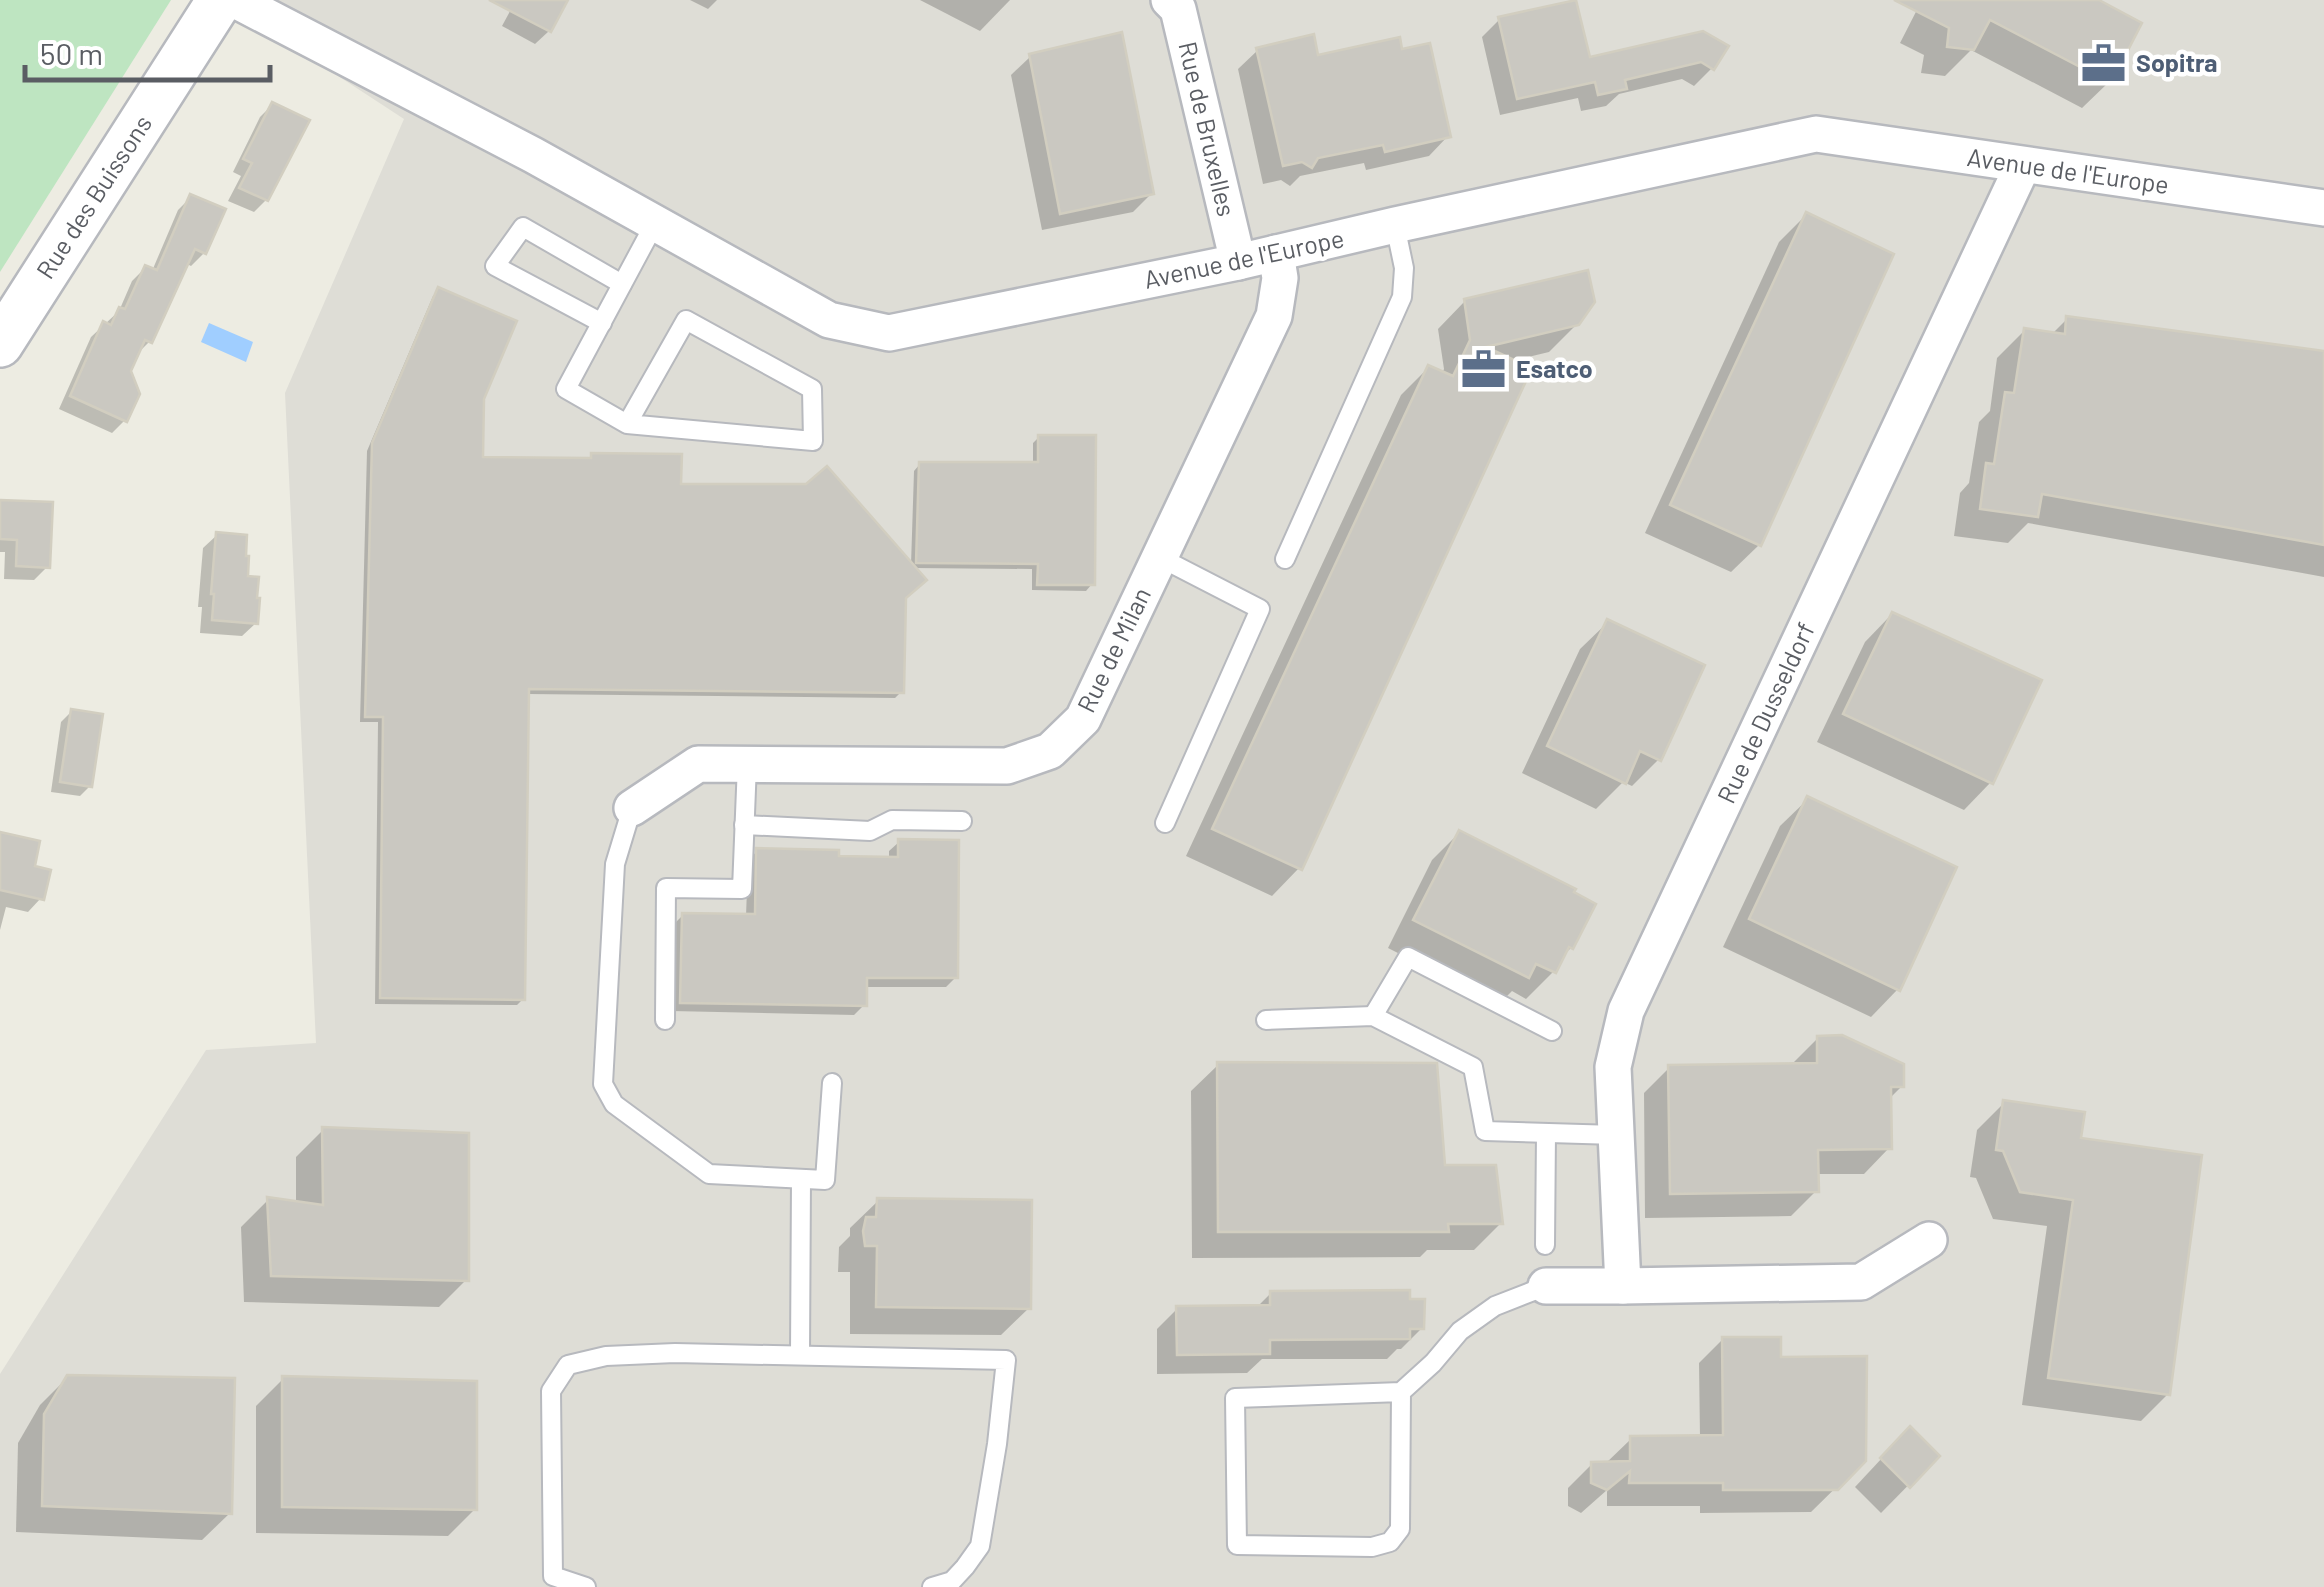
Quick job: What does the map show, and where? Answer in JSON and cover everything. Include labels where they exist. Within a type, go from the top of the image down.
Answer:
[{"type":"street","name":"Rue des Buissons","points":[[0,344],[220,0]]},
{"type":"street","name":"Avenue de l'Europe","points":[[235,0],[533,155],[829,320],[889,333],[1238,262],[1816,134],[2324,208]]},
{"type":"street","name":"Rue de Bruxelles","points":[[1169,0],[1178,9],[1238,262]]},
{"type":"street","name":"Rue de Dusseldorf","points":[[1622,1286],[1613,1067],[1626,1011],[2023,165]]},
{"type":"street","name":"Rue de Milan","points":[[632,808],[698,764],[1008,766],[1050,751],[1082,718],[1274,316],[1280,278],[1276,253]]},
{"type":"street","points":[[1546,1286],[1861,1282],[1929,1240]]},
{"type":"lane","points":[[626,424],[686,320],[812,389],[814,441],[626,424],[566,390],[655,223]]},
{"type":"lane","points":[[1285,559],[1402,297],[1404,268],[1395,225]]},
{"type":"lane","points":[[602,323],[495,266],[523,227],[622,284]]},
{"type":"lane","points":[[1159,557],[1260,609],[1166,823]]},
{"type":"lane","points":[[665,1020],[666,888],[742,888],[747,764]]},
{"type":"lane","points":[[632,808],[614,864],[603,1084],[614,1104],[709,1174],[824,1180],[832,1083]]},
{"type":"lane","points":[[744,826],[870,830],[892,820],[962,820]]},
{"type":"lane","points":[[1372,1016],[1408,956],[1552,1031]]},
{"type":"lane","points":[[1266,1020],[1372,1016],[1473,1067],[1484,1131],[1616,1135]]},
{"type":"lane","points":[[1545,1245],[1546,1133]]},
{"type":"lane","points":[[800,1178],[800,1355]]},
{"type":"lane","points":[[1401,1392],[1400,1528],[1390,1542],[1372,1547],[1237,1545],[1235,1398],[1401,1392],[1460,1331],[1495,1306],[1546,1286]]},
{"type":"lane","points":[[586,1587],[553,1576],[551,1391],[568,1365],[606,1356],[674,1353],[1006,1360],[980,1546],[952,1580],[932,1587]]},
{"type":"shaded area","points":[[239,0],[2324,0],[2324,1587],[0,1587],[0,1374],[206,1050],[316,1043],[285,393],[404,119],[234,8]]},
{"type":"green space","points":[[0,0],[171,0],[0,272]]},
{"type":"water","points":[[209,323],[253,342],[246,362],[201,342]]},
{"type":"building","points":[[489,0],[568,0],[551,32]]},
{"type":"building","points":[[1576,0],[1590,57],[1703,31],[1729,46],[1714,70],[1701,62],[1625,80],[1627,89],[1598,95],[1595,82],[1517,99],[1498,17]]},
{"type":"building","points":[[1894,0],[2099,0],[2142,23],[2111,83],[1990,20],[1974,50],[1947,47],[1949,28]]},
{"type":"building","points":[[1122,32],[1154,194],[1060,214],[1029,54]]},
{"type":"building","points":[[1314,34],[1318,55],[1400,37],[1402,49],[1430,43],[1451,137],[1385,152],[1383,145],[1318,158],[1312,168],[1302,162],[1283,166],[1256,48]]},
{"type":"building","points":[[272,102],[310,120],[268,201],[239,188],[252,163],[243,159]]},
{"type":"building","points":[[190,194],[226,209],[206,254],[195,249],[152,343],[145,340],[131,371],[140,394],[127,422],[70,396],[103,321],[111,325],[119,307],[125,309],[145,265],[157,270]]},
{"type":"building","points":[[1806,212],[1894,254],[1761,546],[1670,505]]},
{"type":"building","points":[[1588,270],[1595,302],[1579,325],[1486,347],[1532,368],[1302,870],[1212,829],[1428,365],[1453,376],[1470,340],[1464,299]]},
{"type":"building","points":[[438,287],[517,321],[484,399],[483,457],[682,454],[681,484],[806,484],[827,466],[927,580],[906,598],[904,693],[529,689],[525,1000],[380,998],[383,717],[365,717],[372,443]]},
{"type":"building","points":[[2066,316],[2324,351],[2324,545],[2042,494],[2038,517],[1980,509],[1986,463],[1994,464],[2005,392],[2014,393],[2024,328],[2065,334]]},
{"type":"building","points":[[1038,435],[1096,435],[1095,585],[1037,585],[1038,564],[916,563],[919,462],[1038,462]]},
{"type":"building","points":[[0,500],[53,502],[50,568],[16,566],[17,540],[0,539]]},
{"type":"building","points":[[216,532],[247,535],[248,576],[259,577],[258,624],[212,620]]},
{"type":"building","points":[[1892,612],[2042,680],[1993,784],[1843,714]]},
{"type":"building","points":[[1607,619],[1705,665],[1661,761],[1640,751],[1626,784],[1547,746]]},
{"type":"building","points":[[71,709],[103,714],[92,787],[60,782]]},
{"type":"building","points":[[1807,796],[1957,867],[1900,991],[1749,919]]},
{"type":"building","points":[[1459,830],[1576,889],[1574,892],[1596,904],[1556,973],[1536,964],[1529,978],[1413,920]]},
{"type":"building","points":[[0,832],[40,841],[35,866],[51,870],[44,900],[0,890]]},
{"type":"building","points":[[898,839],[959,840],[958,978],[867,978],[867,1006],[680,1003],[682,913],[755,914],[756,848],[839,850],[839,856],[898,857]]},
{"type":"building","points":[[1842,1035],[1904,1064],[1904,1087],[1891,1087],[1892,1149],[1818,1150],[1819,1192],[1670,1194],[1668,1065],[1817,1063],[1817,1036]]},
{"type":"building","points":[[1217,1062],[1437,1063],[1445,1165],[1496,1165],[1503,1224],[1448,1224],[1449,1232],[1218,1232]]},
{"type":"building","points":[[2003,1100],[2085,1112],[2081,1138],[2202,1155],[2170,1395],[2048,1378],[2073,1200],[2020,1192],[2003,1151],[1996,1150]]},
{"type":"building","points":[[322,1127],[469,1133],[469,1281],[271,1276],[267,1197],[323,1205]]},
{"type":"building","points":[[877,1198],[1032,1200],[1031,1309],[876,1307],[877,1246],[865,1246],[863,1231],[866,1217],[876,1217]]},
{"type":"building","points":[[1410,1290],[1410,1299],[1425,1299],[1424,1329],[1410,1329],[1410,1339],[1270,1340],[1270,1354],[1177,1355],[1176,1306],[1270,1305],[1270,1291]]},
{"type":"building","points":[[1722,1337],[1781,1337],[1781,1357],[1867,1356],[1866,1461],[1838,1490],[1723,1490],[1723,1483],[1629,1483],[1630,1471],[1607,1490],[1591,1483],[1591,1462],[1630,1461],[1630,1436],[1723,1435]]},
{"type":"building","points":[[67,1375],[235,1378],[232,1514],[42,1506],[44,1414]]},
{"type":"building","points":[[282,1376],[477,1381],[477,1510],[282,1507]]},
{"type":"building","points":[[1910,1426],[1940,1456],[1910,1488],[1880,1458]]},
{"type":"place","name":"Sopitra","points":[[2103,63]]},
{"type":"place","name":"Esatco","points":[[1483,369]]}]
